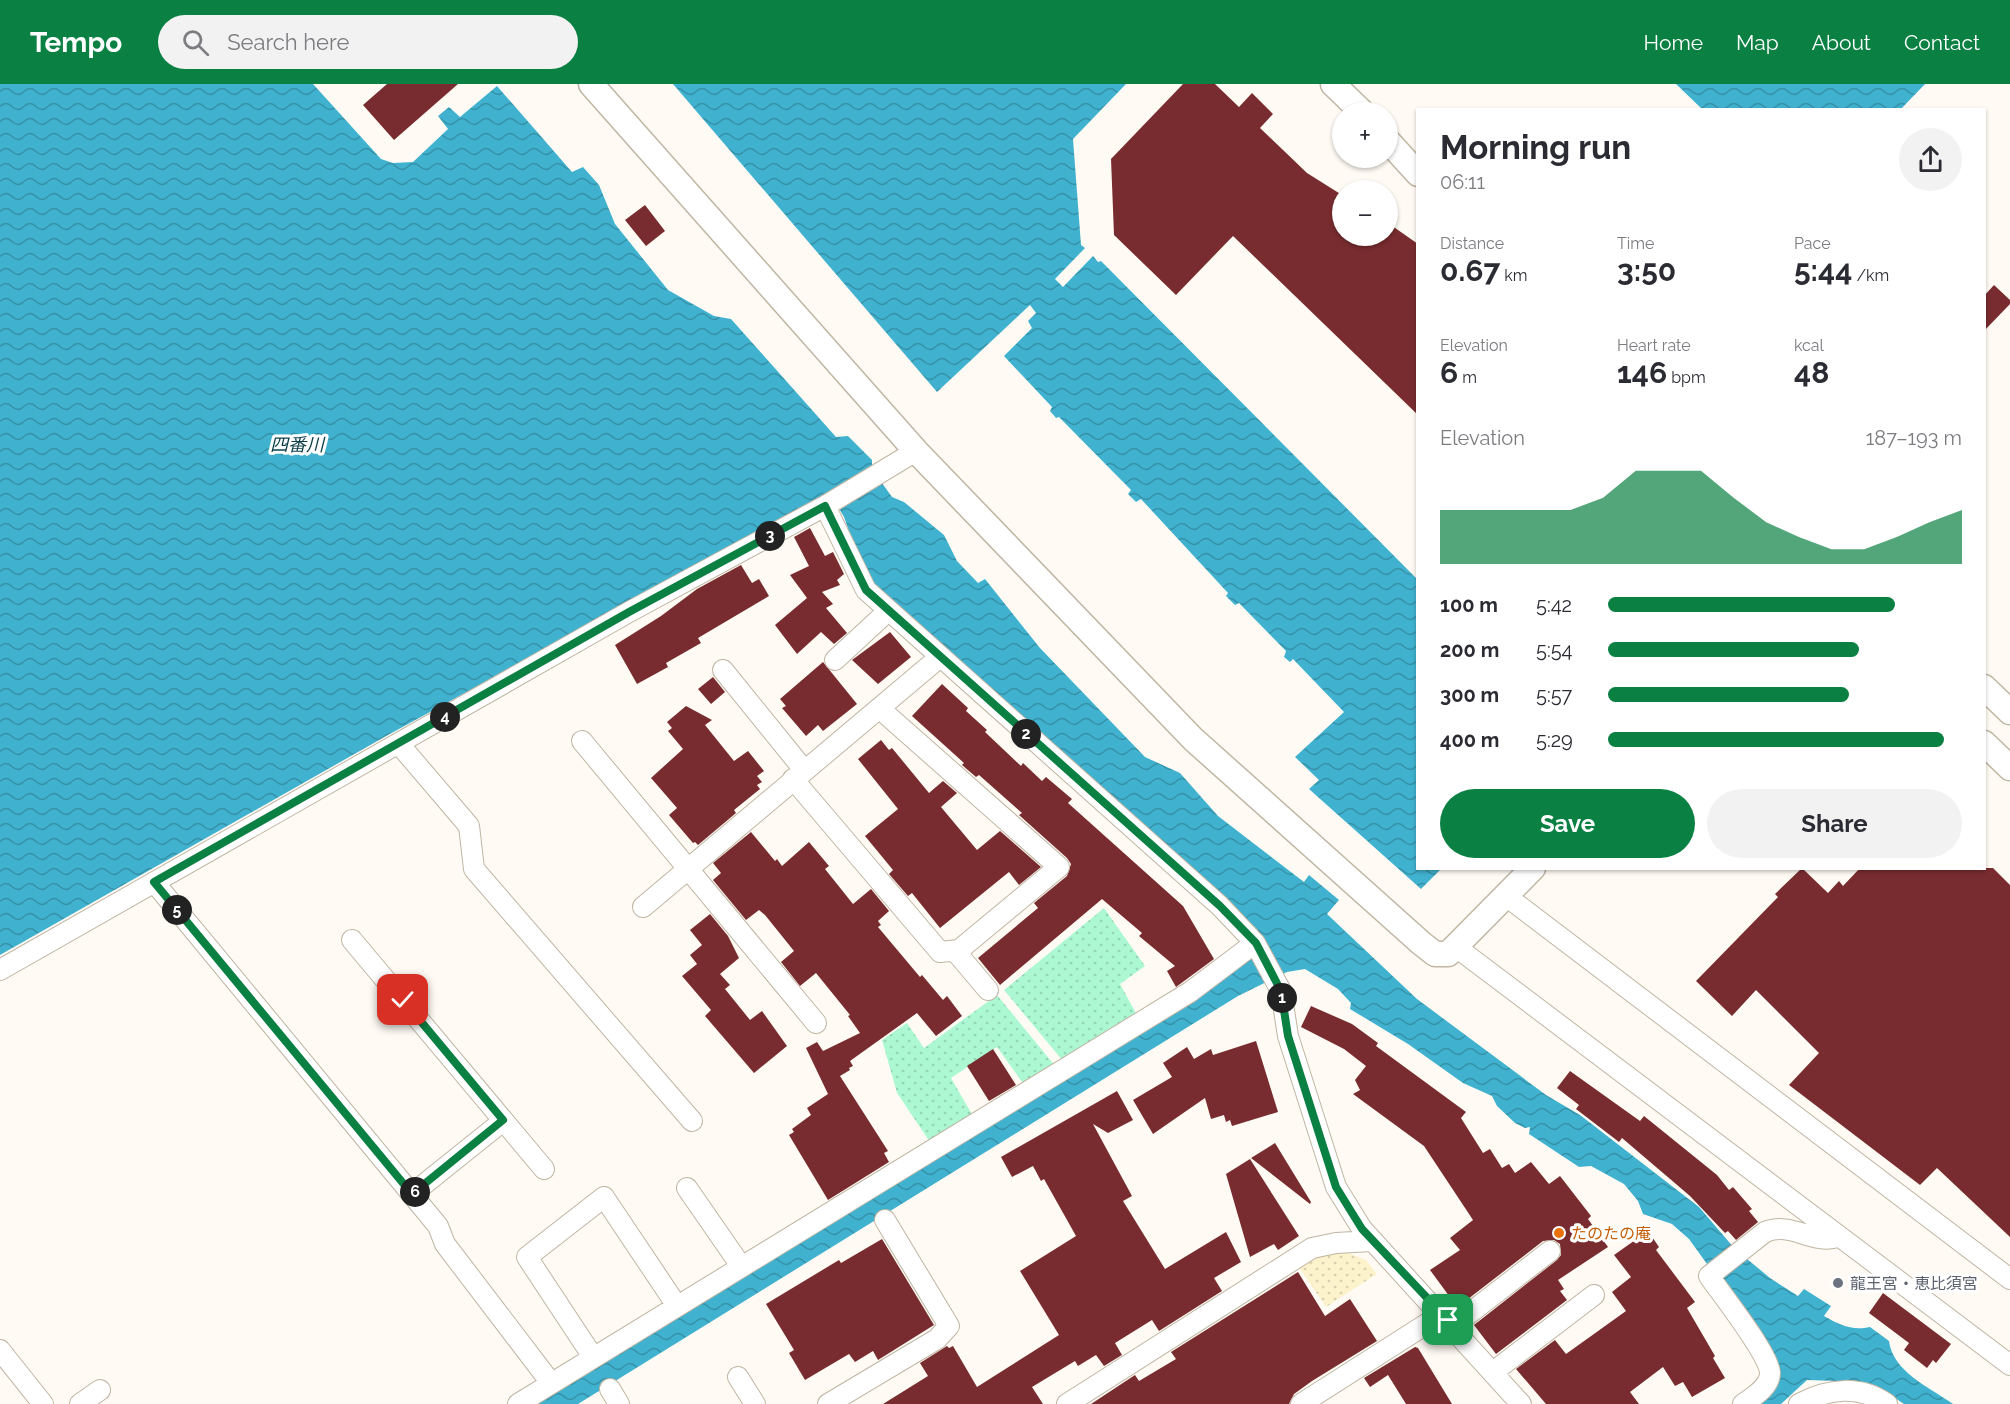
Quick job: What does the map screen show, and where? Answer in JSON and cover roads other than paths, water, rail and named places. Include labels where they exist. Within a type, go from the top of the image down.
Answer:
[{"type":"street","points":[[591,84],[916,451],[1193,738],[1249,791],[1435,954],[1448,954],[1531,870]]},
{"type":"street","points":[[1333,84],[1352,102]]},
{"type":"street","points":[[1398,138],[1416,151]]},
{"type":"street","points":[[1398,152],[1416,172]]},
{"type":"street","points":[[0,970],[629,612],[829,504],[916,451]]},
{"type":"street","points":[[829,504],[866,590],[1220,906],[1257,945],[1281,991],[1288,1036],[1336,1187],[1372,1241],[1447,1320],[1521,1404]]},
{"type":"street","points":[[835,660],[888,611]]},
{"type":"street","points":[[643,907],[940,657]]},
{"type":"street","points":[[723,670],[799,775],[940,952],[959,950],[1059,867],[879,708]]},
{"type":"street","points":[[1986,689],[2010,712]]},
{"type":"street","points":[[582,741],[816,1023]]},
{"type":"street","points":[[399,744],[469,826],[474,869],[692,1121]]},
{"type":"street","points":[[1986,745],[2010,768]]},
{"type":"street","points":[[154,882],[438,1226],[445,1244],[551,1383]]},
{"type":"street","points":[[1506,896],[2010,1279]]},
{"type":"street","points":[[352,940],[543,1169]]},
{"type":"street","points":[[518,1404],[1190,992],[1257,945]]},
{"type":"street","points":[[1456,947],[2010,1365]]},
{"type":"street","points":[[955,951],[988,990]]},
{"type":"street","points":[[412,1194],[503,1120]]},
{"type":"street","points":[[687,1188],[741,1266]]},
{"type":"street","points":[[593,1357],[527,1257],[604,1197],[677,1305]]},
{"type":"street","points":[[828,1404],[937,1339],[949,1326],[885,1220]]},
{"type":"street","points":[[1743,1404],[1767,1383],[1770,1373],[1766,1360],[1709,1276],[1742,1249],[1774,1228],[1789,1228],[1825,1241],[1838,1237]]},
{"type":"street","points":[[1067,1404],[1312,1248],[1336,1243],[1372,1241]]},
{"type":"street","points":[[1301,1404],[1447,1320],[1550,1251]]},
{"type":"street","points":[[1493,1372],[1594,1295]]},
{"type":"street","points":[[0,1350],[43,1404]]},
{"type":"street","points":[[738,1377],[755,1404]]},
{"type":"street","points":[[80,1404],[100,1390]]},
{"type":"street","points":[[1799,1404],[1830,1392],[1854,1390],[1877,1397],[1887,1404]]},
{"type":"water","name":"四番川","points":[[0,84],[313,84],[381,159],[393,163],[413,162],[448,129],[438,116],[449,107],[460,117],[497,86],[572,172],[583,167],[599,185],[615,224],[668,290],[714,316],[731,319],[836,437],[848,436],[872,460],[872,469],[892,497],[904,502],[944,535],[957,561],[978,583],[985,579],[1040,648],[1145,757],[1180,773],[1218,816],[1304,882],[1309,875],[1339,900],[1327,914],[1417,999],[1546,1095],[1580,1115],[1699,1207],[1735,1249],[1770,1278],[1798,1296],[1804,1289],[1831,1306],[1824,1316],[1852,1328],[1870,1327],[1889,1341],[1897,1362],[1913,1378],[1953,1404],[1904,1404],[1877,1386],[1865,1382],[1807,1380],[1781,1404],[1752,1404],[1772,1387],[1780,1371],[1774,1357],[1689,1239],[1672,1224],[1643,1214],[1638,1201],[1624,1184],[1591,1166],[1579,1167],[1529,1134],[1530,1127],[1525,1128],[1515,1123],[1497,1106],[1492,1096],[1463,1083],[1408,1044],[1350,1009],[1351,1003],[1338,989],[1305,969],[1287,972],[1238,996],[578,1404],[535,1404],[1266,944],[1257,929],[867,582],[844,517],[830,493],[388,735],[0,955]]},
{"type":"water","points":[[673,84],[1126,84],[1073,139],[1081,245],[1085,248],[1055,279],[1063,287],[1093,256],[1098,262],[1101,261],[1416,578],[1416,870],[1440,870],[1421,889],[1309,789],[1319,780],[1295,757],[1344,712],[1293,659],[1290,662],[1284,657],[1286,651],[1239,603],[1235,605],[1226,596],[1228,593],[1141,499],[1136,502],[1128,494],[1131,490],[1059,417],[1056,418],[1050,411],[1052,407],[1004,356],[1032,328],[1028,321],[1036,313],[1030,305],[937,392]]},
{"type":"water","points":[[1676,84],[1925,84],[1902,108],[1701,108]]},
{"type":"place","name":"たのたの庵","points":[[1559,1233]]},
{"type":"place","name":"龍王宮・恵比須宮","points":[[1838,1283]]}]
